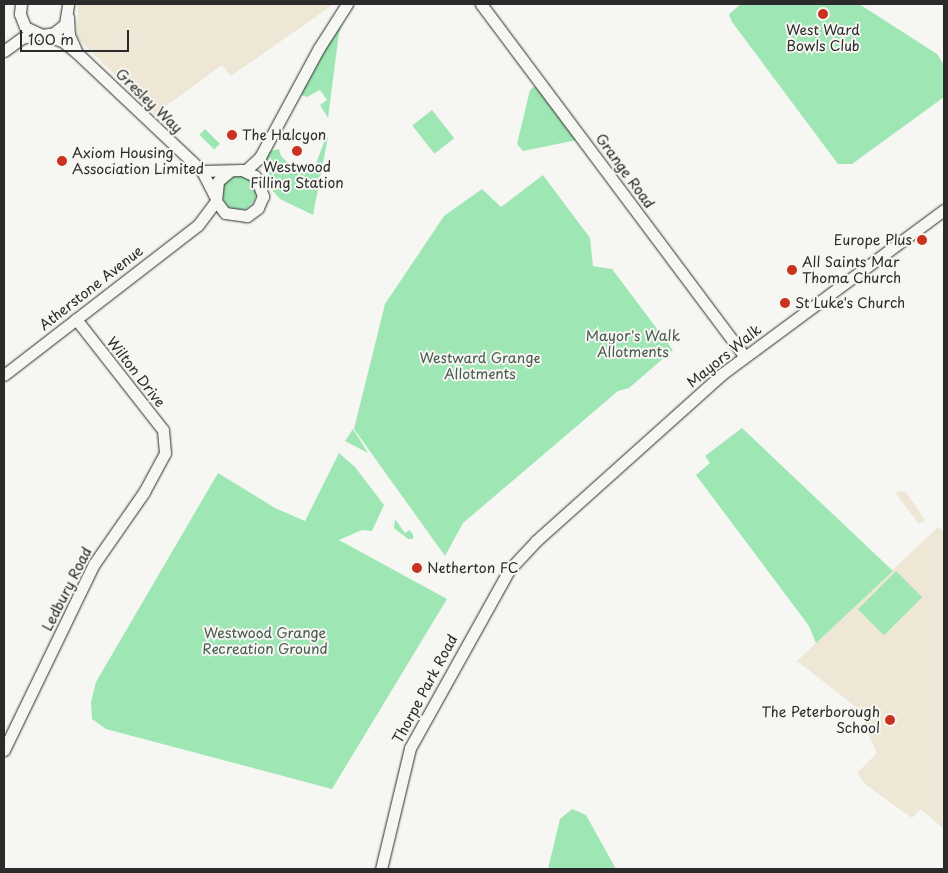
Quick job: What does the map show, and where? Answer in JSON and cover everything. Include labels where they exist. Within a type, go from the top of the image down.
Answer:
[{"type":"street","name":"Gresley Way","points":[[68,4],[69,35],[76,52]]},
{"type":"street","points":[[245,171],[260,157],[329,30],[347,4]]},
{"type":"street","name":"Grange Road","points":[[480,4],[744,356]]},
{"type":"street","name":"Gresley Way","points":[[20,9],[25,27],[76,52],[202,171],[216,198]]},
{"type":"street","points":[[7,48],[18,30],[20,9]]},
{"type":"street","points":[[7,48],[60,30],[68,17]]},
{"type":"street","points":[[230,171],[218,181],[216,198],[225,213],[232,217],[246,216],[258,208],[263,196],[260,182],[260,157]]},
{"type":"street","points":[[202,171],[245,171],[260,182]]},
{"type":"street","name":"Atherstone Avenue","points":[[4,375],[198,225],[216,198]]},
{"type":"street","name":"Mayors Walk","points":[[536,542],[744,356],[944,210]]},
{"type":"street","name":"Atherstone Avenue","points":[[198,225],[232,217]]},
{"type":"street","name":"Wilton Drive","points":[[76,320],[162,430],[166,447]]},
{"type":"street","name":"Ledbury Road","points":[[4,750],[94,564],[144,492],[166,447]]},
{"type":"street","name":"Thorpe Park Road","points":[[381,869],[403,767],[416,736],[498,587],[536,542]]},
{"type":"shaded area","points":[[78,4],[334,4],[231,76],[222,65],[155,114],[77,38]]},
{"type":"shaded area","points":[[899,491],[906,492],[925,520],[919,524],[896,494]]},
{"type":"shaded area","name":"The Peterborough School","points":[[938,527],[944,531],[944,829],[921,809],[912,818],[866,785],[857,773],[877,753],[867,732],[864,713],[797,661]]},
{"type":"green space","points":[[741,4],[859,4],[937,54],[944,65],[944,97],[852,164],[838,164],[732,22],[729,14]]},
{"type":"green space","points":[[346,11],[339,33],[328,118],[320,105],[327,100],[320,90],[307,97],[301,95],[321,52]]},
{"type":"green space","points":[[535,86],[577,140],[523,151],[517,144],[530,90]]},
{"type":"green space","points":[[432,110],[454,138],[434,154],[412,125]]},
{"type":"green space","points":[[205,129],[220,144],[214,150],[199,135]]},
{"type":"green space","points":[[326,137],[328,137],[313,215],[280,199],[273,191],[266,158],[270,151],[279,149],[281,156],[296,171],[307,172],[315,166]]},
{"type":"green space","name":"Westward Grange Allotments","points":[[543,175],[590,238],[593,266],[612,269],[673,350],[629,388],[618,391],[463,523],[445,556],[354,429],[385,304],[444,216],[482,189],[501,207]]},
{"type":"green space","points":[[239,176],[246,177],[251,181],[255,186],[255,200],[251,205],[246,209],[239,210],[232,209],[227,205],[223,200],[222,193],[223,186],[227,181],[232,177]]},
{"type":"green space","points":[[742,428],[893,571],[816,643],[809,626],[696,475],[710,463],[705,456]]},
{"type":"green space","points":[[353,429],[368,453],[345,441]]},
{"type":"green space","name":"Westwood Grange Recreation Ground","points":[[339,453],[355,467],[384,505],[372,531],[362,530],[339,540],[447,599],[332,789],[106,729],[92,719],[91,702],[96,682],[218,473],[275,508],[305,521]]},
{"type":"green space","points":[[395,519],[405,533],[409,530],[413,534],[413,539],[408,539],[394,528]]},
{"type":"green space","points":[[896,571],[922,597],[884,635],[858,609]]},
{"type":"green space","points":[[572,809],[586,815],[616,869],[548,869],[560,819]]},
{"type":"place","name":"West Ward Bowls Club","points":[[823,14]]},
{"type":"place","name":"The Halcyon","points":[[232,135]]},
{"type":"place","name":"Westwood Filling Station","points":[[297,151]]},
{"type":"place","name":"Axiom Housing Association Limited","points":[[62,161]]},
{"type":"place","name":"Europe Plus","points":[[922,240]]},
{"type":"place","name":"All Saints Mar Thoma Church","points":[[792,270]]},
{"type":"place","name":"St Luke's Church","points":[[785,303]]},
{"type":"place","name":"Netherton FC","points":[[417,568]]},
{"type":"place","name":"The Peterborough School","points":[[890,720]]},
{"type":"park label","name":"Mayor's Walk Allotments","points":[[633,344]]}]
